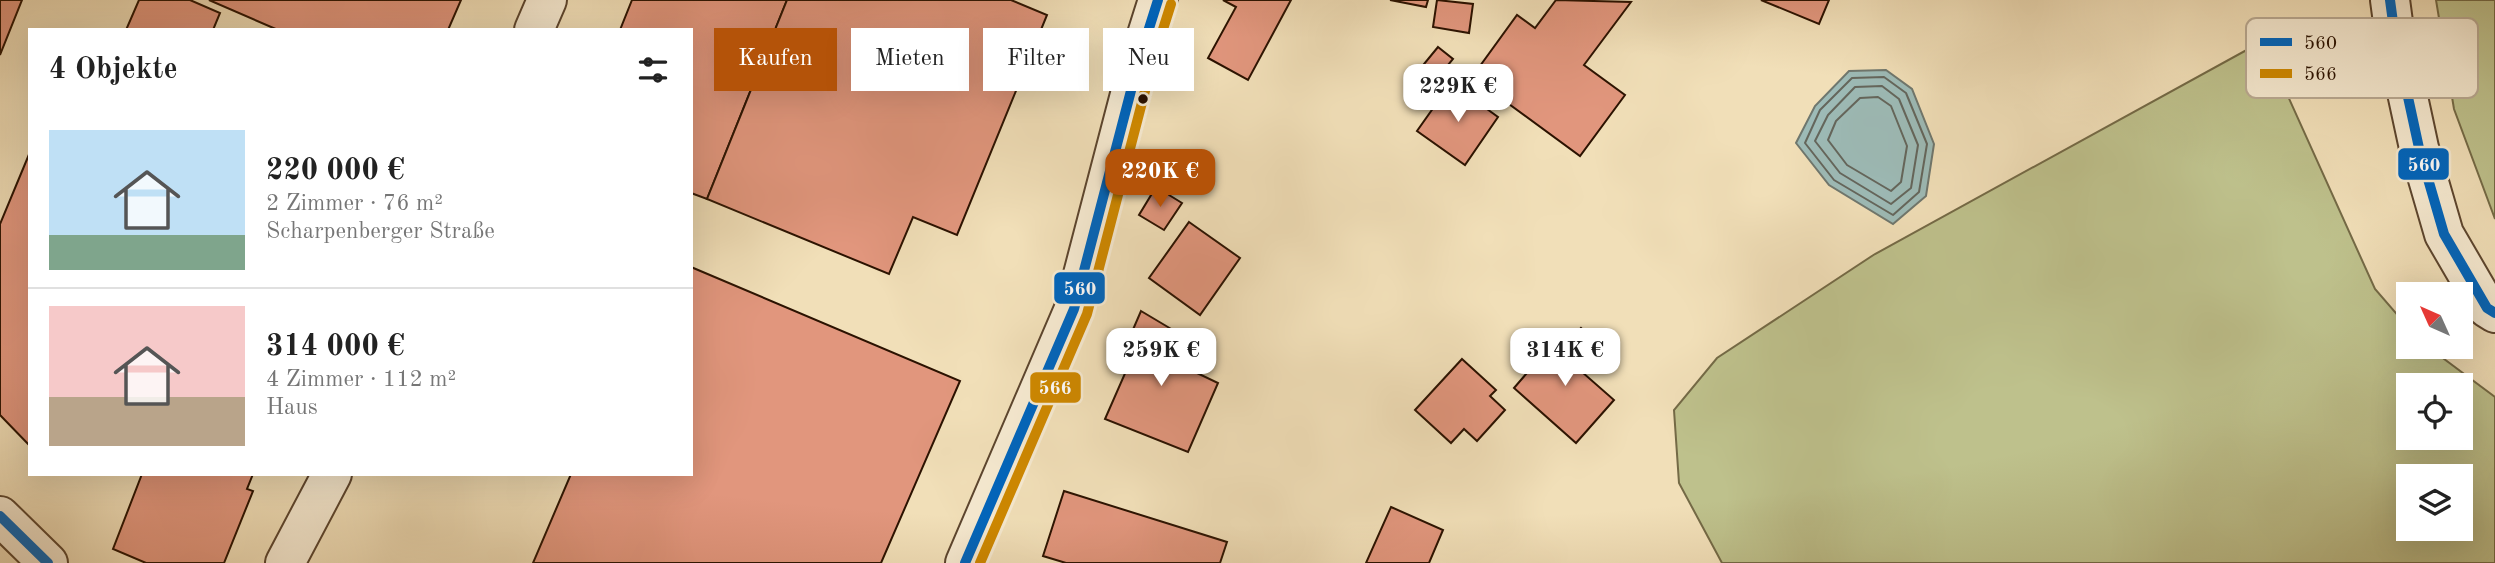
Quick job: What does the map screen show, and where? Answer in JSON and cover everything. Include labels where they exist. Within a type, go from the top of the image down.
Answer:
[{"type":"street","points":[[535,28],[547,0]]},
{"type":"street","points":[[965,563],[1074,309],[1139,60],[1158,0]]},
{"type":"street","points":[[2390,0],[2392,18]]},
{"type":"street","points":[[2408,98],[2419,148],[2444,234],[2487,308],[2495,313]]},
{"type":"street","points":[[285,563],[331,476]]},
{"type":"street","points":[[0,516],[48,563]]},
{"type":"green space","points":[[2436,0],[2495,0],[2495,219],[2452,98],[2478,98],[2478,18],[2439,18]]},
{"type":"green space","points":[[2246,50],[2246,98],[2289,98],[2375,289],[2396,313],[2396,359],[2444,359],[2463,373],[2396,373],[2396,450],[2473,450],[2473,381],[2495,397],[2495,563],[1722,563],[1679,483],[1674,410],[1717,358],[1875,254]]},
{"type":"water","points":[[1886,70],[1912,89],[1934,144],[1926,196],[1893,224],[1829,185],[1796,143],[1815,106],[1849,71]]},
{"type":"building","points":[[0,0],[22,0],[0,55]]},
{"type":"building","points":[[139,0],[190,0],[220,13],[214,28],[127,28]]},
{"type":"building","points":[[209,0],[461,0],[449,28],[273,28]]},
{"type":"building","points":[[632,0],[787,0],[776,28],[714,28],[714,91],[750,91],[707,199],[693,194],[693,28],[621,28]]},
{"type":"building","points":[[787,0],[1011,0],[1047,15],[1042,28],[983,28],[983,91],[1016,91],[957,235],[913,217],[889,274],[707,199],[750,91],[837,91],[837,28],[776,28]]},
{"type":"building","points":[[1223,0],[1291,0],[1248,80],[1208,58],[1236,7]]},
{"type":"building","points":[[1390,0],[1428,0],[1426,7]]},
{"type":"building","points":[[1437,0],[1473,4],[1469,33],[1433,27]]},
{"type":"building","points":[[1556,0],[1631,2],[1584,65],[1625,95],[1580,156],[1472,77],[1517,15],[1535,28]]},
{"type":"building","points":[[1761,0],[1829,0],[1819,24]]},
{"type":"building","points":[[1438,47],[1453,59],[1425,93],[1410,81]]},
{"type":"building","points":[[1451,83],[1498,117],[1465,165],[1417,131]]},
{"type":"building","points":[[28,157],[28,444],[0,415],[0,224]]},
{"type":"building","points":[[1156,187],[1182,203],[1164,230],[1139,215]]},
{"type":"building","points":[[1189,222],[1240,258],[1200,315],[1149,278]]},
{"type":"building","points":[[693,268],[960,381],[881,563],[533,563],[570,476],[693,476]]},
{"type":"building","points":[[1141,311],[1188,339],[1174,362],[1218,383],[1188,452],[1105,419],[1134,353],[1125,348]]},
{"type":"building","points":[[1581,328],[1596,341],[1574,365],[1614,400],[1576,443],[1514,388],[1552,344],[1560,351]]},
{"type":"building","points":[[1462,359],[1496,390],[1490,396],[1505,410],[1477,441],[1464,429],[1451,443],[1415,410]]},
{"type":"building","points":[[141,476],[252,476],[247,489],[253,491],[224,563],[146,563],[113,549]]},
{"type":"building","points":[[1064,491],[1227,542],[1220,563],[1066,563],[1043,556]]},
{"type":"building","points":[[1391,507],[1443,530],[1429,563],[1366,563]]},
{"type":"transit line","name":"560","points":[[965,563],[1074,309],[1139,60],[1158,0]]},
{"type":"transit line","name":"560","points":[[2390,0],[2392,18]]},
{"type":"transit line","name":"566","points":[[980,563],[1087,314],[1152,64],[1171,4]]},
{"type":"transit line","name":"560","points":[[2408,98],[2419,148],[2444,234],[2487,308],[2495,313]]},
{"type":"transit line","name":"560","points":[[0,516],[48,563]]}]
